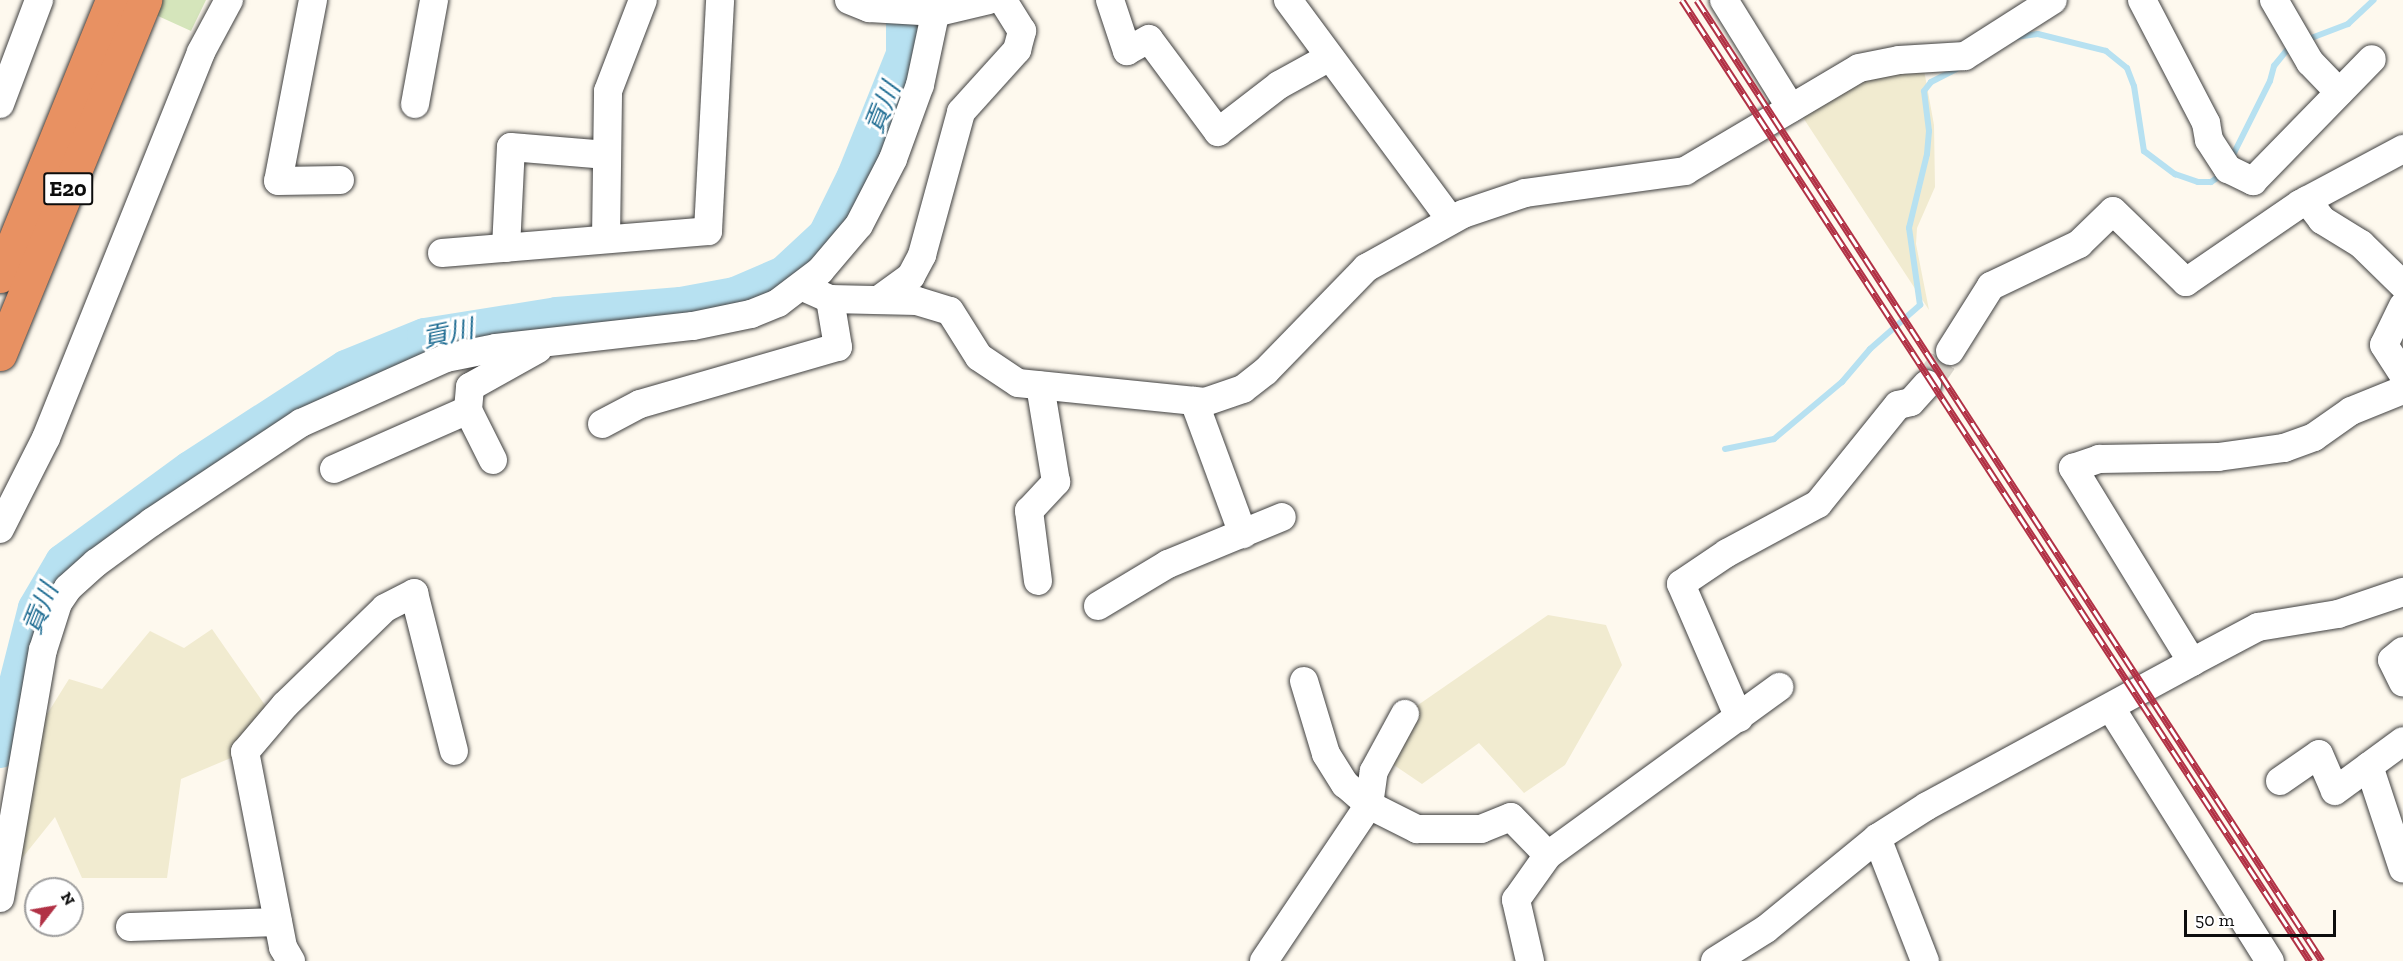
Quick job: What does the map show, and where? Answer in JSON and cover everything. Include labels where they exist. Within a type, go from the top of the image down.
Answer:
[{"type":"highway","name":"E20","points":[[0,276],[125,9]]},
{"type":"highway","name":"E20","points":[[0,354],[125,9]]},
{"type":"street","points":[[0,104],[39,0]]},
{"type":"street","points":[[0,529],[46,438],[201,52],[229,0]]},
{"type":"street","points":[[313,0],[278,181],[340,180]]},
{"type":"street","points":[[415,104],[434,0]]},
{"type":"street","points":[[606,239],[608,92],[643,0]]},
{"type":"street","points":[[442,253],[708,231],[720,0]]},
{"type":"street","points":[[849,0],[869,8],[893,9],[934,8],[989,0]]},
{"type":"street","points":[[881,298],[911,276],[922,255],[961,112],[1017,50],[1022,31],[1003,0]]},
{"type":"street","points":[[1110,0],[1127,51],[1149,39],[1218,132],[1280,85],[1328,58]]},
{"type":"street","points":[[1288,0],[1328,58],[1451,220]]},
{"type":"street","points":[[1724,0],[1791,108]]},
{"type":"street","points":[[802,286],[830,299],[881,298],[917,301],[950,311],[979,357],[993,370],[1017,383],[1205,402],[1243,389],[1266,371],[1366,268],[1451,220],[1525,193],[1685,171],[1859,68],[1899,60],[1965,56],[2053,0]]},
{"type":"street","points":[[2142,0],[2206,123],[2209,140],[2228,169],[2240,177],[2253,181],[2266,171],[2372,59]]},
{"type":"street","points":[[2274,0],[2305,54],[2339,92]]},
{"type":"street","points":[[0,898],[44,650],[58,603],[68,588],[143,529],[301,423],[446,358],[551,342],[693,326],[751,314],[778,303],[802,286],[859,225],[893,159],[920,85],[934,8]]},
{"type":"street","points":[[506,248],[511,147],[607,155]]},
{"type":"street","points":[[1950,351],[1991,286],[2079,244],[2114,210],[2186,282],[2307,200],[2403,148]]},
{"type":"street","points":[[2307,200],[2322,220],[2361,244],[2403,285]]},
{"type":"street","points":[[602,424],[640,404],[838,347],[830,299]]},
{"type":"street","points":[[2403,306],[2393,341],[2403,374]]},
{"type":"street","points":[[493,460],[468,410],[470,387],[551,342]]},
{"type":"street","points":[[1739,718],[1682,584],[1727,553],[1818,504],[1898,405],[1911,402],[1927,384]]},
{"type":"street","points":[[1038,581],[1029,511],[1056,482],[1040,385]]},
{"type":"street","points":[[2192,662],[2073,468],[2099,459],[2218,457],[2284,448],[2314,437],[2351,411],[2403,390]]},
{"type":"street","points":[[1194,401],[1243,534]]},
{"type":"street","points":[[334,470],[468,410]]},
{"type":"street","points":[[1098,606],[1168,564],[1282,517]]},
{"type":"street","points":[[1715,961],[1766,929],[1877,838],[1927,806],[2192,662],[2258,627],[2338,614],[2403,592]]},
{"type":"street","points":[[291,961],[283,947],[244,752],[285,705],[385,608],[414,593],[454,751]]},
{"type":"street","points":[[2403,651],[2392,660],[2403,683]]},
{"type":"street","points":[[1304,681],[1326,754],[1345,784],[1369,805],[1417,829],[1481,830],[1511,817],[1548,855]]},
{"type":"street","points":[[1530,961],[1516,900],[1548,855],[1779,687]]},
{"type":"street","points":[[2111,708],[2270,961]]},
{"type":"street","points":[[1264,961],[1369,805],[1374,771],[1404,714]]},
{"type":"street","points":[[2280,781],[2319,754],[2335,791],[2403,741]]},
{"type":"street","points":[[2369,766],[2403,868]]},
{"type":"street","points":[[1877,838],[1913,956]]},
{"type":"street","points":[[130,927],[278,922]]},
{"type":"shaded area","points":[[1924,70],[1934,125],[1935,187],[1917,228],[1916,244],[1929,310],[1802,116],[1859,79]]},
{"type":"shaded area","points":[[1548,615],[1606,625],[1622,665],[1565,765],[1524,793],[1479,743],[1422,784],[1382,757],[1405,714]]},
{"type":"shaded area","points":[[212,629],[274,718],[245,752],[181,779],[167,878],[82,877],[55,817],[3,882],[26,748],[69,679],[102,689],[150,631],[184,648]]},
{"type":"green space","points":[[123,0],[206,0],[191,31]]},
{"type":"waterway","name":"貢川","points":[[0,750],[36,608],[63,562],[190,469],[346,368],[425,336],[557,315],[681,305],[735,295],[784,274],[826,235],[855,176],[904,54],[904,0]]},
{"type":"waterway","points":[[2306,40],[2348,24],[2374,0]]},
{"type":"waterway","points":[[2016,37],[2038,34],[2106,51],[2127,68],[2134,86],[2144,151],[2175,174],[2198,182],[2211,182],[2223,174]]},
{"type":"waterway","points":[[2231,159],[2270,81],[2274,66],[2291,45]]},
{"type":"waterway","points":[[1725,449],[1774,439],[1842,382],[1870,349],[1920,305],[1909,228],[1927,154],[1929,131],[1924,91],[1931,82],[1957,69]]},
{"type":"tunnel","points":[[1927,384],[1950,351]]},
{"type":"railway","points":[[1682,0],[2310,961]]},
{"type":"railway","points":[[1697,0],[2322,961]]}]
